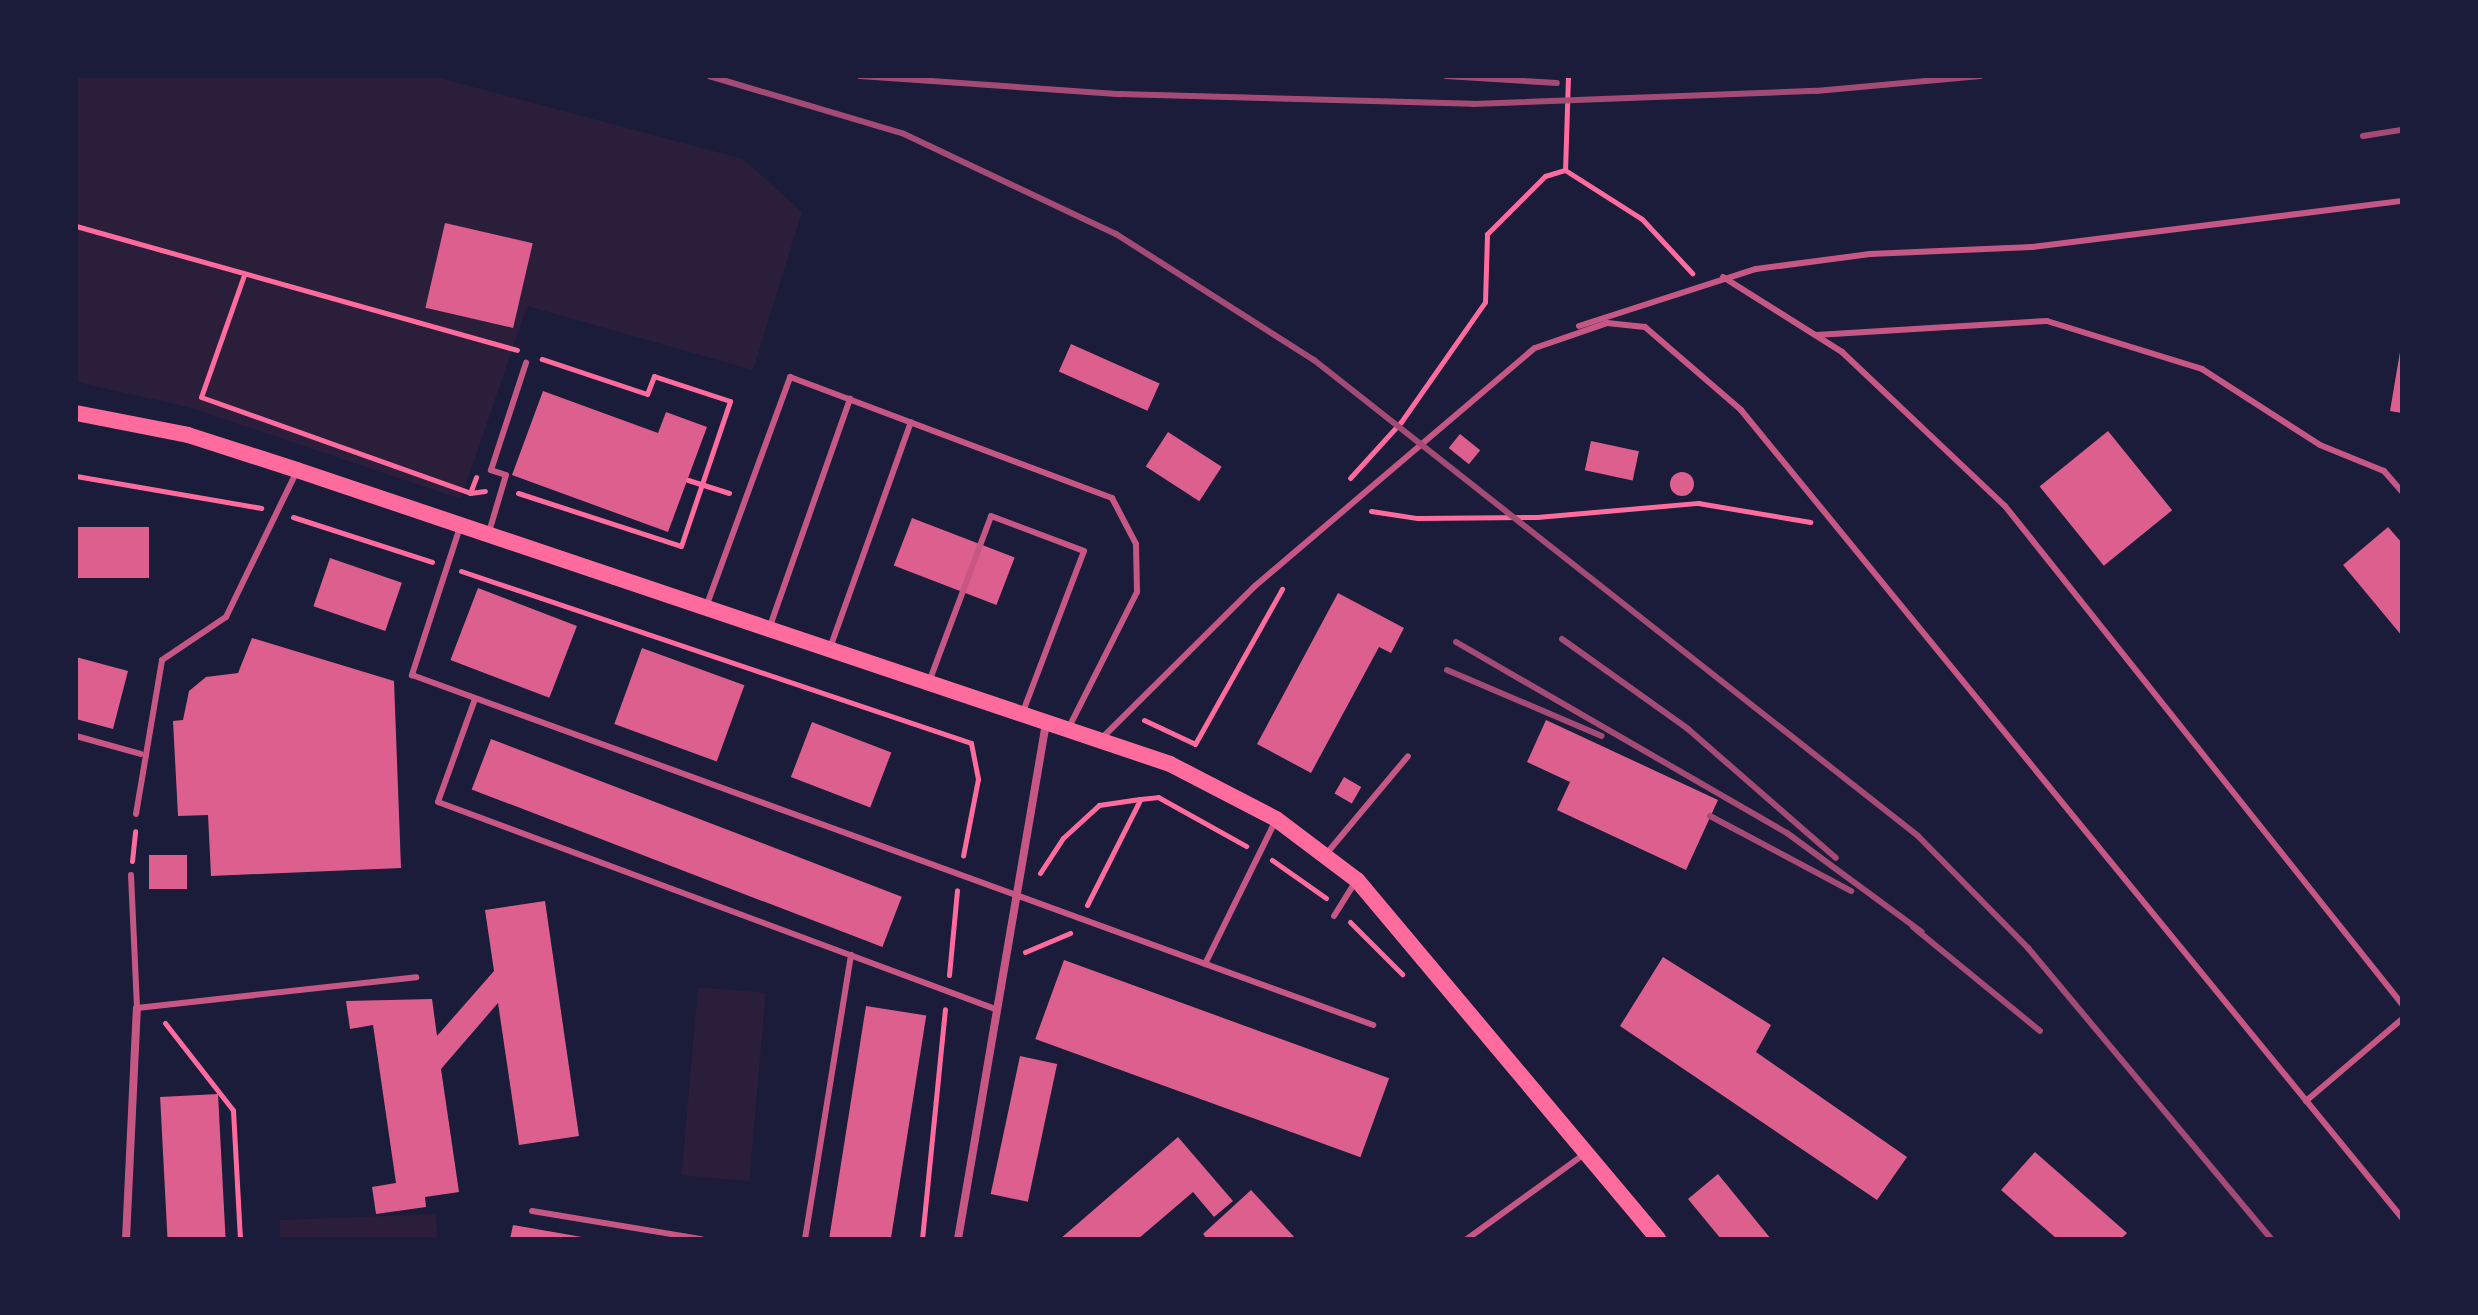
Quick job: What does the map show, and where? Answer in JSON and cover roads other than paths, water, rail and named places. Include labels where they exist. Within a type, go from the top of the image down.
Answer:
[{"type":"main road","points":[[76,413],[188,435],[1100,740],[1170,764],[1276,819],[1327,853],[1357,880],[1654,1237]]},
{"type":"street","points":[[958,1239],[1046,723]]},
{"type":"street","points":[[126,1239],[137,1008]]},
{"type":"lane","points":[[1100,740],[1255,586],[1535,348],[1568,331],[1698,283],[1870,254],[2032,247],[2402,201]]},
{"type":"lane","points":[[1723,277],[1816,335],[2005,506],[2402,1004]]},
{"type":"lane","points":[[1816,335],[2047,321],[2202,369],[2320,445],[2384,471],[2402,492]]},
{"type":"lane","points":[[1568,331],[1645,327],[1741,410],[2402,1218]]},
{"type":"lane","points":[[487,536],[506,475],[491,470],[526,363]]},
{"type":"lane","points":[[706,608],[790,377],[1112,498],[1128,520],[1139,567],[1137,592],[1067,730]]},
{"type":"lane","points":[[769,630],[850,399]]},
{"type":"lane","points":[[829,651],[911,422]]},
{"type":"lane","points":[[136,814],[141,754],[162,660],[226,617],[297,470]]},
{"type":"lane","points":[[928,684],[991,516],[1084,551],[1022,715]]},
{"type":"lane","points":[[460,527],[451,568],[412,675],[958,878],[1373,1025]]},
{"type":"lane","points":[[475,699],[438,802],[998,1010]]},
{"type":"lane","points":[[76,736],[141,754]]},
{"type":"lane","points":[[1327,853],[1408,756]]},
{"type":"lane","points":[[1205,964],[1276,819]]},
{"type":"lane","points":[[131,875],[137,1008],[416,977]]},
{"type":"lane","points":[[1334,916],[1357,880]]},
{"type":"lane","points":[[805,1239],[851,955]]},
{"type":"lane","points":[[2306,1101],[2402,1019]]},
{"type":"lane","points":[[1467,1239],[1586,1153]]},
{"type":"lane","points":[[532,1211],[702,1239]]},
{"type":"railway","points":[[709,76],[902,133],[1116,234],[1314,360],[1918,836],[2028,948],[2271,1239]]},
{"type":"railway","points":[[860,76],[1120,94],[1473,104],[1816,91],[1980,76]]},
{"type":"railway","points":[[1446,76],[1557,83]]},
{"type":"railway","points":[[2363,136],[2402,130]]},
{"type":"railway","points":[[1562,639],[1688,729],[1836,858]]},
{"type":"railway","points":[[1456,642],[1787,833],[1922,932]]},
{"type":"railway","points":[[1447,670],[1602,736]]},
{"type":"railway","points":[[1710,816],[1851,891]]},
{"type":"railway","points":[[1913,927],[2040,1031]]}]
